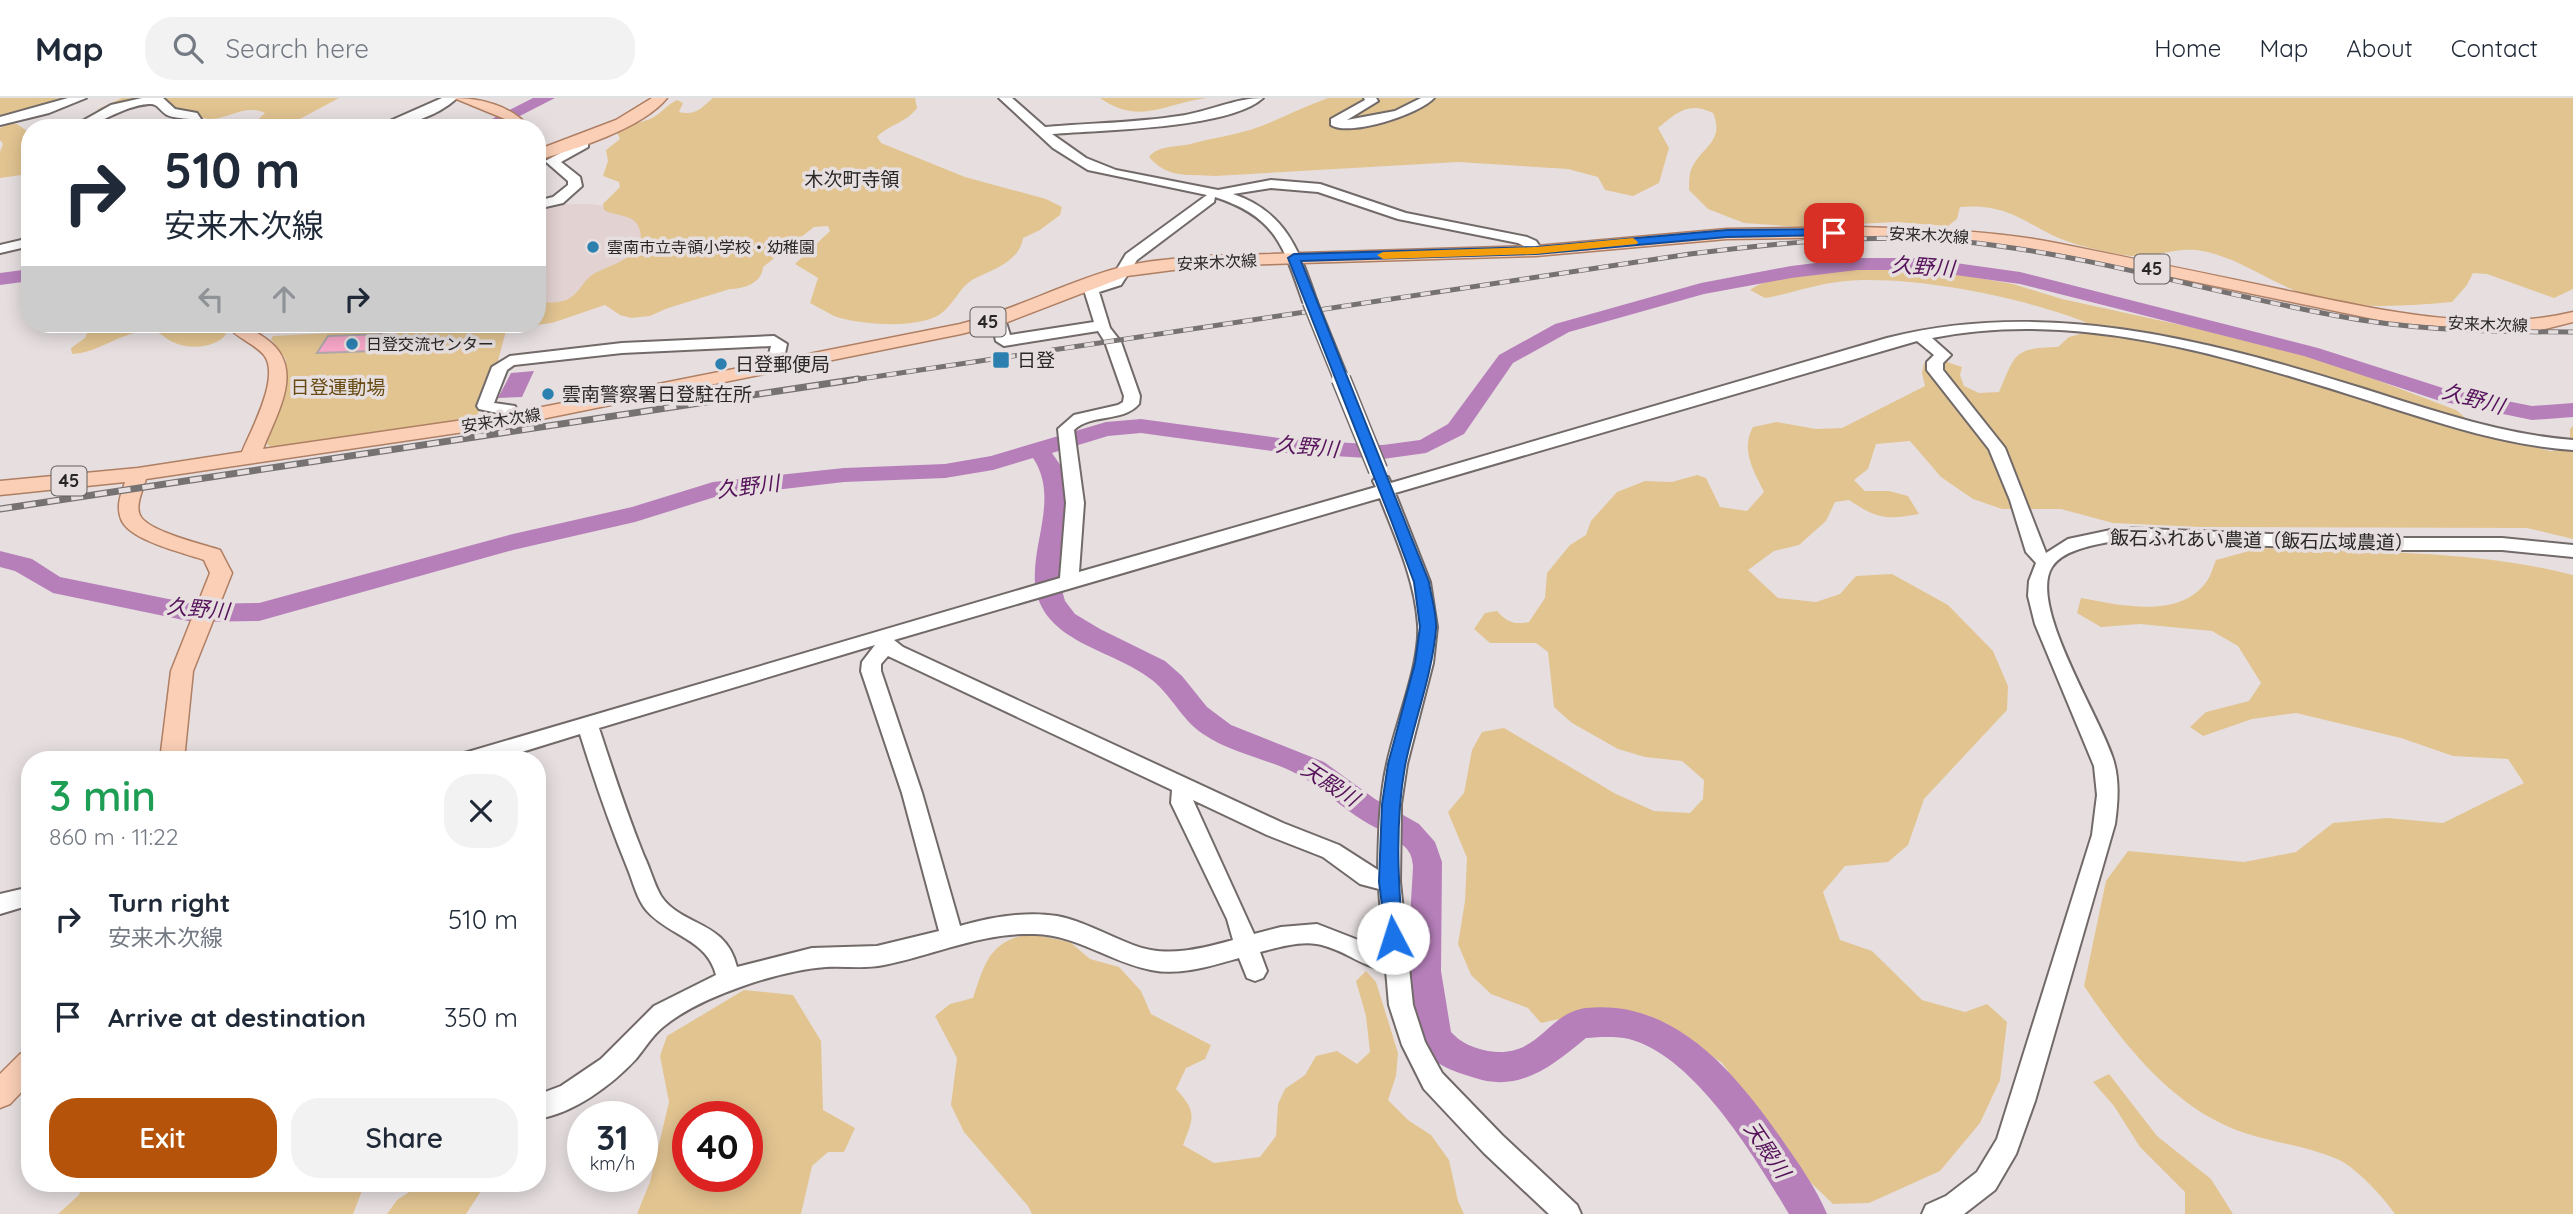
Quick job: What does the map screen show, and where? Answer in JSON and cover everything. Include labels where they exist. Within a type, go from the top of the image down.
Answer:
[{"type":"main road","points":[[461,98],[512,119]]},
{"type":"main road","points":[[546,152],[645,111],[660,98]]},
{"type":"main road","name":"安来木次線","points":[[0,488],[138,474],[512,419],[999,319],[1122,272],[1190,262],[1536,251],[1727,233],[1884,232],[1958,235],[2065,250],[2393,318],[2510,326],[2541,325],[2573,317]]},
{"type":"main road","points":[[247,333],[275,354],[280,372],[279,383],[250,458]]},
{"type":"main road","points":[[138,474],[128,505],[131,520],[146,532],[212,555],[218,563],[221,578],[195,633],[183,671],[173,751]]},
{"type":"main road","points":[[0,1094],[21,1072]]},
{"type":"street","points":[[405,119],[451,98]]},
{"type":"street","points":[[1004,98],[1071,156],[1093,167],[1233,199],[1258,211],[1276,226],[1294,258],[1421,582],[1428,627],[1423,663],[1397,764],[1390,804],[1389,882],[1401,1005],[1414,1045],[1433,1081],[1485,1136],[1568,1214]]},
{"type":"street","points":[[1045,131],[1192,117],[1231,108],[1257,98]]},
{"type":"street","points":[[1370,98],[1372,101],[1363,108],[1335,122],[1339,125],[1405,111],[1422,105],[1428,98]]},
{"type":"street","points":[[0,121],[76,100],[79,104],[77,109],[54,119]]},
{"type":"street","points":[[94,119],[116,108],[154,100],[162,103],[171,112],[193,116],[195,119]]},
{"type":"street","points":[[546,203],[558,200],[575,186],[575,180],[552,161],[582,147],[583,144],[576,140]]},
{"type":"street","points":[[1063,585],[1076,517],[1066,429],[1070,423],[1081,418],[1124,411],[1131,404],[1132,396],[1113,342],[1103,328],[1091,290],[1116,282],[1131,257],[1211,194],[1244,178],[1255,180],[1258,185]]},
{"type":"street","points":[[1211,194],[1258,185],[1320,188],[1403,216],[1522,240],[1531,244],[1536,251]]},
{"type":"street","points":[[0,250],[21,244]]},
{"type":"street","points":[[999,319],[1004,341],[1103,328]]},
{"type":"street","points":[[497,751],[587,723],[882,642],[1031,594],[1918,334],[2000,324],[2038,323],[2138,335],[2324,381],[2494,432],[2546,443],[2573,445]]},
{"type":"street","points":[[1918,334],[1943,355],[1935,362],[1936,370],[1987,431],[1997,448],[2019,500],[2035,552],[2045,562],[2038,581],[2037,596],[2044,624],[2102,755],[2108,776],[2110,799],[2103,835],[2023,1101],[2007,1145],[1986,1181],[1955,1205],[1935,1214]]},
{"type":"street","points":[[512,419],[509,410],[485,406],[500,367],[510,362],[622,348],[774,341],[779,344],[774,367]]},
{"type":"street","name":"飯石ふれあい農道（飯石広域農道）","points":[[2045,562],[2074,544],[2120,534],[2371,544],[2502,544],[2573,551]]},
{"type":"street","points":[[882,642],[1182,786],[1331,851],[1368,877],[1389,882]]},
{"type":"street","points":[[882,642],[872,662],[871,671],[912,793],[952,937]]},
{"type":"street","points":[[587,723],[614,808],[652,901],[666,916],[711,942],[724,960],[729,981]]},
{"type":"street","points":[[1182,786],[1182,803],[1238,919],[1255,971]]},
{"type":"street","points":[[0,904],[21,898]]},
{"type":"street","points":[[546,1106],[552,1105],[612,1065],[626,1053],[646,1026],[663,1014],[729,981],[805,960],[882,956],[952,937],[1012,925],[1055,926],[1084,934],[1140,958],[1165,962],[1191,961],[1315,934],[1334,938],[1357,953],[1377,961],[1395,961]]},
{"type":"shaded area","name":"雲南市立寺領小学校・幼稚園","points":[[589,204],[647,211],[657,234],[585,303],[546,308],[546,205]]},
{"type":"shaded area","points":[[534,371],[522,397],[498,398],[511,373]]},
{"type":"green space","points":[[0,98],[60,98],[0,117]]},
{"type":"green space","points":[[122,98],[339,98],[300,119],[258,119],[265,113],[251,110],[207,119],[188,113],[166,101],[96,110]]},
{"type":"green space","points":[[713,98],[915,98],[917,108],[877,137],[881,143],[965,177],[1046,199],[1062,207],[1060,215],[1040,230],[1023,238],[1021,246],[1011,259],[967,283],[939,315],[916,322],[858,322],[834,316],[810,303],[818,278],[795,264],[830,231],[828,226],[814,227],[763,267],[756,281],[741,288],[668,308],[650,316],[631,318],[620,315],[605,305],[546,324],[546,302],[570,298],[592,275],[632,254],[641,240],[638,225],[634,221],[604,210],[603,204],[620,187],[619,182],[603,176],[608,161],[606,150],[620,139],[616,130],[651,119],[677,100],[683,103],[679,112],[690,113]]},
{"type":"green space","points":[[1100,98],[1207,98],[1140,112],[1128,111]]},
{"type":"green space","points":[[1328,98],[2573,98],[2573,289],[2554,298],[2487,274],[2473,273],[2467,285],[2452,302],[2377,306],[2340,303],[2304,294],[2210,253],[2183,250],[2136,256],[2109,252],[2059,238],[2008,213],[1979,207],[1960,207],[1957,219],[1948,226],[1896,222],[1800,227],[1744,223],[1708,209],[1689,190],[1690,173],[1694,164],[1714,139],[1716,132],[1713,113],[1697,108],[1677,113],[1658,128],[1669,148],[1659,183],[1633,196],[1605,190],[1598,177],[1568,169],[1458,162],[1215,176],[1171,172],[1149,157],[1164,148],[1253,129]]},
{"type":"green space","points":[[8,124],[21,127],[21,175],[0,178],[0,152],[3,144],[0,140],[0,128]]},
{"type":"green space","points":[[1876,268],[1939,271],[2013,284],[2062,299],[2300,351],[2456,410],[2487,436],[2550,451],[2570,450],[2570,429],[2573,426],[2573,539],[2527,528],[2200,527],[2113,523],[2061,509],[2002,509],[1973,499],[1941,477],[1910,441],[1876,444],[1868,469],[1854,480],[1865,491],[1889,491],[1908,496],[1919,514],[1882,516],[1849,500],[1835,502],[1826,521],[1799,545],[1774,551],[1748,570],[1778,598],[1816,602],[1840,594],[1856,576],[1892,574],[1948,605],[1993,651],[2008,686],[2007,710],[1924,799],[1908,845],[1888,862],[1845,866],[1823,892],[1840,940],[1872,951],[1922,1000],[1965,1012],[1987,1004],[2007,1022],[2000,1080],[1980,1123],[1940,1171],[1869,1203],[1833,1204],[1802,1174],[1722,1063],[1681,1035],[1641,1017],[1595,1011],[1541,1023],[1528,1008],[1491,994],[1471,975],[1458,944],[1465,901],[1467,858],[1448,812],[1464,793],[1472,750],[1482,732],[1504,728],[1616,794],[1654,811],[1690,813],[1703,799],[1704,780],[1682,761],[1645,757],[1618,749],[1572,723],[1554,707],[1548,652],[1536,643],[1490,643],[1474,629],[1485,613],[1497,611],[1511,622],[1529,622],[1545,598],[1547,573],[1570,545],[1586,535],[1591,521],[1617,492],[1645,481],[1672,482],[1697,475],[1706,478],[1720,507],[1747,511],[1764,492],[1748,452],[1749,436],[1753,427],[1777,422],[1816,429],[1842,428],[1925,386],[1922,373],[1924,363],[1947,362],[1962,367],[1960,375],[1964,386],[1979,393],[1999,392],[2018,355],[2032,349],[2058,347],[2069,337],[2084,333],[2085,322],[2059,313],[1997,296],[1929,284],[1865,280],[1838,282],[1765,298],[1750,290],[1793,275]]},
{"type":"green space","points":[[87,333],[135,333],[92,350],[72,354],[71,348],[85,338]]},
{"type":"green space","points":[[158,333],[226,334],[217,342],[196,347],[175,343]]},
{"type":"green space","name":"日登運動場","points":[[332,333],[505,333],[491,387],[476,417],[275,450],[267,444],[286,360],[271,339],[273,336]]},
{"type":"green space","points":[[2260,548],[2457,556],[2573,575],[2573,1214],[2395,1214],[2369,1183],[2337,1159],[2242,1132],[2206,1115],[2185,1101],[2130,1048],[2084,986],[2106,881],[2128,851],[2244,862],[2296,852],[2333,823],[2387,818],[2443,823],[2524,783],[2508,759],[2453,756],[2401,738],[2296,713],[2252,719],[2203,736],[2190,727],[2206,712],[2249,701],[2261,683],[2238,646],[2212,631],[2140,624],[2101,627],[2077,613],[2081,598],[2148,607],[2181,601],[2195,593],[2207,581],[2216,560]]},
{"type":"green space","points":[[1030,934],[1070,942],[1090,959],[1119,967],[1141,991],[1151,1014],[1211,1045],[1205,1059],[1186,1068],[1176,1089],[1188,1104],[1192,1115],[1183,1145],[1214,1163],[1260,1157],[1276,1136],[1278,1104],[1285,1089],[1305,1075],[1316,1056],[1337,1051],[1357,1064],[1370,1052],[1366,1016],[1356,981],[1366,971],[1376,982],[1398,1053],[1396,1076],[1388,1100],[1408,1120],[1431,1135],[1449,1160],[1458,1201],[1464,1214],[1032,1214],[964,1132],[951,1105],[957,1058],[935,1016],[950,1004],[973,998],[985,964],[997,948],[1016,937]]},
{"type":"green space","points":[[744,990],[793,995],[821,1041],[823,1110],[855,1128],[844,1152],[828,1152],[812,1166],[801,1214],[637,1214],[646,1192],[658,1192],[658,1148],[669,1102],[660,1056],[667,1036]]},
{"type":"green space","points":[[2109,1074],[2157,1136],[2211,1179],[2233,1214],[2185,1214],[2185,1192],[2140,1147],[2114,1106],[2093,1082]]},
{"type":"green space","points":[[80,1192],[362,1192],[353,1214],[58,1214]]},
{"type":"green space","points":[[409,1192],[480,1192],[466,1214],[387,1214],[397,1200]]},
{"type":"building","name":"日登交流センター","points":[[386,334],[375,351],[317,353],[328,336]]},
{"type":"waterway","points":[[502,119],[547,98]]},
{"type":"waterway","name":"久野川","points":[[0,559],[23,565],[53,584],[193,613],[259,612],[513,542],[635,514],[713,490],[844,475],[945,471],[993,463],[1106,429],[1141,426],[1286,446],[1383,452],[1426,446],[1456,429],[1506,359],[1562,328],[1701,289],[1791,272],[1857,264],[1920,264],[2020,278],[2311,352],[2440,394],[2532,413],[2573,410]]},
{"type":"waterway","points":[[0,279],[21,276]]},
{"type":"waterway","name":"天殿川","points":[[1039,450],[1052,469],[1057,491],[1048,583],[1053,603],[1066,620],[1090,636],[1156,668],[1210,725],[1244,743],[1314,770],[1365,807],[1409,833],[1425,851],[1428,866],[1427,989],[1435,1033],[1443,1046],[1468,1061],[1491,1067],[1512,1067],[1531,1061],[1584,1023],[1627,1024],[1659,1036],[1686,1054],[1711,1076],[1735,1103],[1776,1160],[1809,1214]]},
{"type":"railway","points":[[847,381],[1690,254],[1797,242],[1869,238],[1940,240],[2025,250],[2387,324],[2467,330],[2573,332]]},
{"type":"railway","points":[[0,509],[858,379]]},
{"type":"slow traffic","points":[[1383,255],[1536,251],[1633,242]]},
{"type":"place","name":"雲南市立寺領小学校・幼稚園","points":[[593,247]]},
{"type":"place","name":"日登交流センター","points":[[352,344]]},
{"type":"place","name":"日登","points":[[1001,360]]},
{"type":"place","name":"日登郵便局","points":[[721,364]]},
{"type":"place","name":"雲南警察署日登駐在所","points":[[548,394]]},
{"type":"district","name":"木次町寺領","points":[[852,179]]},
{"type":"route","points":[[1393,938],[1388,845],[1390,804],[1397,764],[1423,663],[1428,627],[1425,604],[1421,582],[1398,520],[1294,258],[1536,251],[1727,233],[1834,233]]}]
